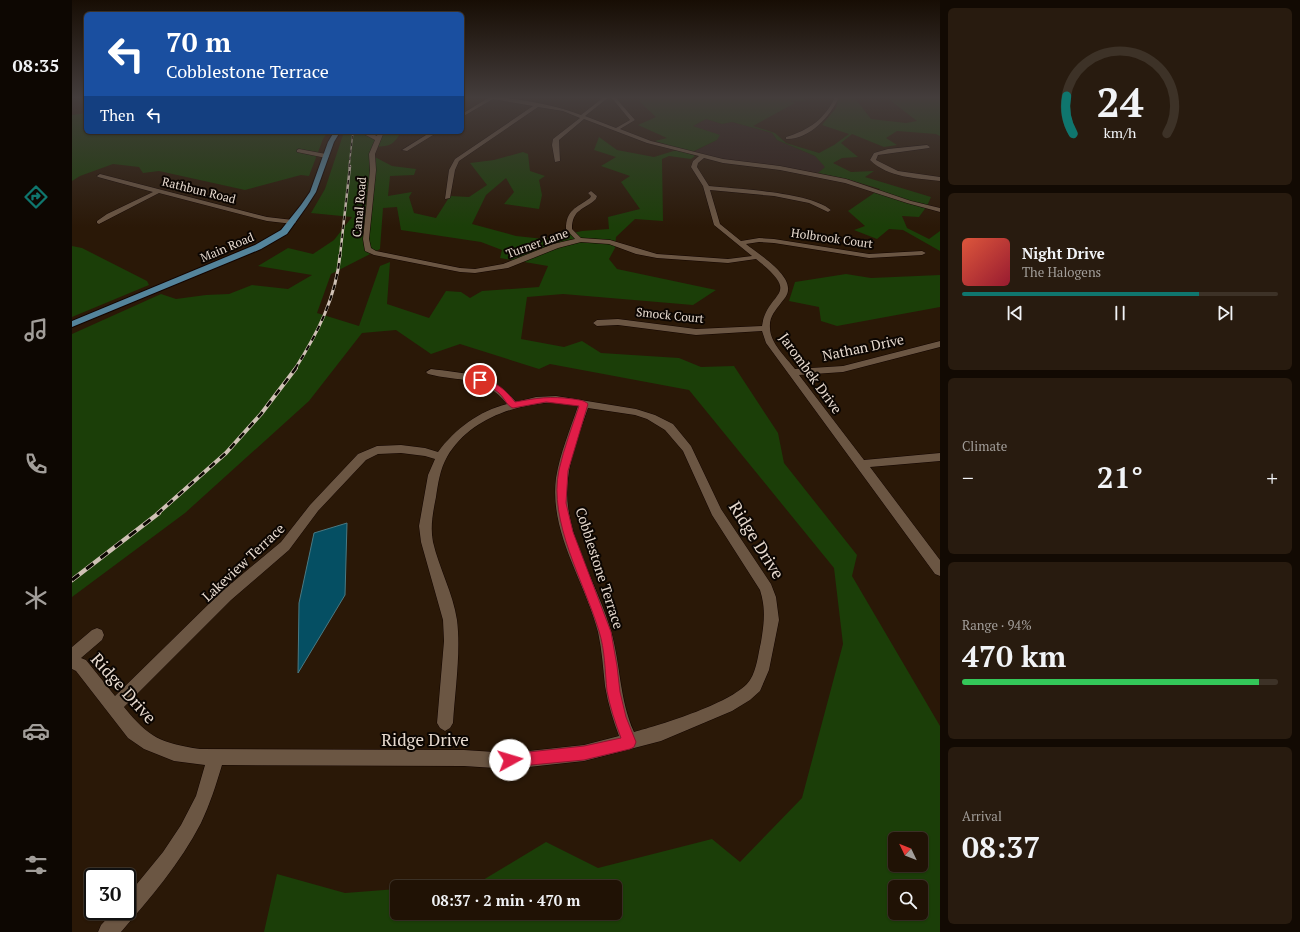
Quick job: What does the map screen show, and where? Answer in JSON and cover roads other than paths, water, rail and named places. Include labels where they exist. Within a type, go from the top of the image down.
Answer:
[{"type":"main road","name":"Main Road","points":[[72,324],[258,247],[278,237],[288,229],[313,192],[332,140]]},
{"type":"street","name":"Canal Road","points":[[377,140],[372,154],[373,170],[366,244],[371,252],[395,258]]},
{"type":"street","points":[[405,150],[421,140]]},
{"type":"street","points":[[447,198],[452,170],[457,160],[486,140]]},
{"type":"street","points":[[556,140],[557,161]]},
{"type":"street","points":[[643,140],[730,162],[780,168],[846,181],[909,202],[940,210]]},
{"type":"street","points":[[927,147],[888,151],[876,154],[872,160],[879,166],[902,174],[940,179]]},
{"type":"street","points":[[299,152],[326,156]]},
{"type":"street","name":"Jarombek Drive","points":[[703,156],[695,162],[694,167],[707,188],[715,222],[720,228],[779,275],[785,286],[784,294],[766,316],[765,328],[769,341],[940,570]]},
{"type":"street","name":"Rathbun Road","points":[[100,176],[267,219],[293,222]]},
{"type":"street","points":[[707,188],[774,194],[814,203],[828,210]]},
{"type":"street","points":[[99,222],[109,215],[159,191]]},
{"type":"street","points":[[579,240],[569,229],[569,219],[575,211],[593,199],[594,196],[591,193]]},
{"type":"street","name":"Turner Lane","points":[[395,258],[460,270],[483,270],[505,266],[556,246],[579,240],[603,241],[650,254],[674,257],[728,261],[758,257]]},
{"type":"street","name":"Holbrook Court","points":[[740,243],[759,240],[774,241],[869,256],[885,256],[922,252]]},
{"type":"street","name":"Smock Court","points":[[597,323],[618,322],[696,332],[765,328]]},
{"type":"street","name":"Nathan Drive","points":[[792,372],[843,369],[940,344]]},
{"type":"street","points":[[431,372],[489,383],[503,392],[513,405]]},
{"type":"street","name":"Ridge Drive","points":[[72,662],[81,665],[115,706],[134,732],[150,743],[174,753],[200,757],[464,758],[510,760],[584,753],[661,734],[727,706],[750,691],[758,680],[762,670],[772,620],[772,607],[766,588],[716,512],[687,449],[676,434],[661,422],[646,415],[556,399],[546,399],[513,405],[474,422],[459,434],[441,457],[434,475],[425,526],[427,542],[450,620],[451,640],[444,723]]},
{"type":"street","name":"Cobblestone Terrace","points":[[584,404],[563,471],[562,503],[568,532],[605,632],[619,717],[630,742]]},
{"type":"street","name":"Lakeview Terrace","points":[[115,706],[226,596],[285,546],[314,508],[362,457],[377,450],[401,448],[425,452],[441,457]]},
{"type":"street","points":[[860,464],[940,457]]},
{"type":"street","points":[[72,656],[97,635]]},
{"type":"street","points":[[136,898],[166,862],[186,832],[202,801],[216,757]]},
{"type":"street","points":[[108,932],[118,920]]},
{"type":"water","points":[[347,523],[345,595],[298,673],[299,603],[314,533]]},
{"type":"railway","points":[[349,167],[352,140]]},
{"type":"railway","points":[[340,256],[350,166]]},
{"type":"railway","points":[[295,369],[318,329],[330,301],[338,271],[340,255]]},
{"type":"railway","points":[[157,514],[226,453],[261,414],[296,368]]},
{"type":"railway","points":[[72,580],[159,513]]}]
